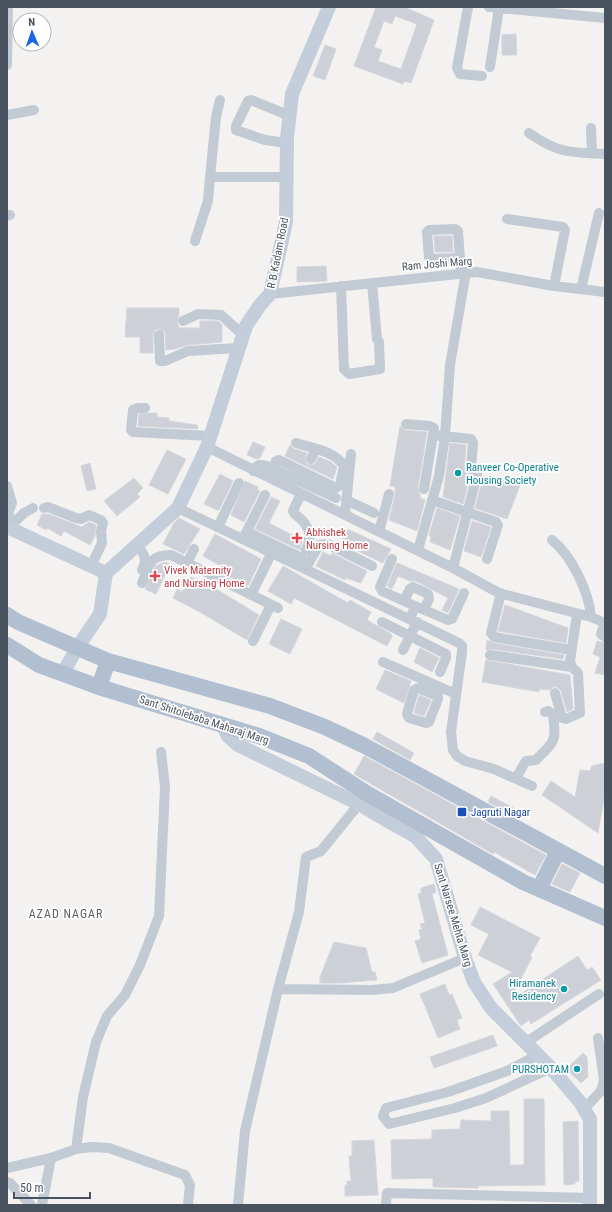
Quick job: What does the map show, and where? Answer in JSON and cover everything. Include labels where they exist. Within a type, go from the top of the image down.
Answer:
[{"type":"main road","points":[[7,615],[18,622],[108,661],[270,706],[325,727],[365,746],[605,876]]},
{"type":"main road","name":"Sant Shitolebaba Maharaj Marg","points":[[7,645],[39,665],[99,687],[259,736],[309,756],[394,809],[522,882],[605,918]]},
{"type":"main road","points":[[99,687],[108,661]]},
{"type":"main road","points":[[539,889],[558,851]]},
{"type":"street","points":[[7,65],[8,7]]},
{"type":"street","name":"R B Kadam Road","points":[[106,573],[136,544],[178,508],[208,442],[246,326],[260,305],[270,294],[286,222],[287,143],[292,94],[329,7]]},
{"type":"street","points":[[468,7],[457,68],[460,74],[482,76]]},
{"type":"street","points":[[490,67],[494,8],[605,18]]},
{"type":"street","points":[[196,241],[208,200],[216,117],[220,100]]},
{"type":"street","points":[[287,143],[265,140],[236,130],[236,126],[248,101],[251,100],[290,116]]},
{"type":"street","points":[[7,115],[34,110]]},
{"type":"street","points":[[591,128],[592,153]]},
{"type":"street","points":[[529,133],[545,144],[559,150],[605,154]]},
{"type":"street","points":[[210,177],[287,177]]},
{"type":"street","points":[[581,289],[599,213]]},
{"type":"street","points":[[507,219],[562,227],[565,230],[554,286]]},
{"type":"street","points":[[418,550],[438,476],[445,436],[450,365],[463,272],[459,258]]},
{"type":"street","name":"Ram Joshi Marg","points":[[270,294],[463,272],[477,272],[554,286],[605,292]]},
{"type":"street","points":[[341,286],[344,369],[349,374],[380,369],[379,342],[377,339],[372,282]]},
{"type":"street","points":[[183,321],[198,314],[221,315],[243,334]]},
{"type":"street","points":[[158,335],[160,360],[164,361],[188,351],[238,348]]},
{"type":"street","points":[[145,408],[133,410],[131,430],[133,432],[208,442],[253,471],[418,550],[501,593],[591,617],[605,623],[601,634],[605,637]]},
{"type":"street","points":[[406,424],[430,426],[434,428],[424,489]]},
{"type":"street","points":[[433,435],[471,439],[473,443],[471,468],[477,472],[478,475],[453,568]]},
{"type":"street","points":[[273,468],[276,461],[279,460],[336,488],[340,486],[344,466],[342,461],[329,453],[296,444]]},
{"type":"street","points":[[310,459],[316,449]]},
{"type":"street","points":[[345,515],[341,499],[351,454]]},
{"type":"street","points":[[430,456],[441,457]]},
{"type":"street","points":[[253,471],[256,466],[260,464],[273,468],[374,513]]},
{"type":"street","points":[[427,475],[438,476]]},
{"type":"street","points":[[218,527],[239,483]]},
{"type":"street","points":[[7,486],[12,503],[8,511],[8,528]]},
{"type":"street","points":[[178,508],[218,527],[304,554],[310,542],[310,533],[302,521],[294,515],[293,511],[301,494]]},
{"type":"street","points":[[379,532],[389,494]]},
{"type":"street","points":[[245,535],[264,495]]},
{"type":"street","points":[[432,500],[496,522],[498,525],[487,559]]},
{"type":"street","points":[[44,508],[48,507],[76,518],[81,519],[89,515],[101,520],[103,523],[101,531],[102,543],[91,566]]},
{"type":"street","points":[[8,528],[24,513],[33,508]]},
{"type":"street","points":[[8,528],[106,573],[100,614],[77,648],[63,673]]},
{"type":"street","points":[[245,535],[272,552],[413,620],[462,646],[451,741],[457,756],[465,761],[494,769],[532,786]]},
{"type":"street","points":[[552,540],[562,548],[586,592],[590,603],[591,617]]},
{"type":"street","points":[[136,544],[149,560]]},
{"type":"street","points":[[306,568],[319,545],[322,544],[328,544],[372,566]]},
{"type":"street","points":[[186,563],[194,549]]},
{"type":"street","points":[[251,595],[272,552]]},
{"type":"street","points":[[142,572],[149,560],[160,555],[171,555],[274,607],[253,641]]},
{"type":"street","points":[[392,559],[380,587],[382,591],[448,620],[452,619],[464,593]]},
{"type":"street","points":[[142,583],[149,560]]},
{"type":"street","points":[[403,650],[410,636],[413,620],[420,608],[428,599],[428,594],[413,588],[410,589],[404,600]]},
{"type":"street","points":[[501,593],[491,633],[494,637],[571,650]]},
{"type":"street","points":[[555,694],[562,718],[580,713],[578,673],[572,667],[570,660],[577,614]]},
{"type":"street","points":[[382,622],[446,654],[446,658],[440,672]]},
{"type":"street","points":[[490,655],[572,667]]},
{"type":"street","points":[[383,662],[429,687],[456,694]]},
{"type":"street","points":[[516,778],[526,761],[536,760],[554,740],[556,734],[553,716],[548,711],[545,712]]},
{"type":"street","name":"Sant Narsee Mehta Marg","points":[[223,726],[228,736],[238,745],[360,804],[415,836],[436,859],[465,958],[474,982],[491,1008],[552,1068],[590,1119],[590,1201]]},
{"type":"street","points":[[76,1149],[84,1097],[96,1042],[107,1016],[125,995],[140,965],[159,916],[165,787],[161,752]]},
{"type":"street","points":[[238,1205],[245,1131],[278,989],[299,912],[306,857],[320,851],[360,804]]},
{"type":"street","points":[[278,989],[372,990],[393,988],[465,958]]},
{"type":"street","points":[[526,1043],[599,994]]},
{"type":"street","points":[[584,1109],[603,1091],[604,1062],[598,1038]]},
{"type":"street","points":[[538,1055],[507,1071],[448,1092],[386,1108],[383,1116],[389,1124],[455,1108],[510,1088],[552,1068]]},
{"type":"street","points":[[7,1168],[51,1158],[76,1149],[109,1148],[180,1173],[188,1179],[190,1185],[188,1205]]},
{"type":"street","points":[[42,1205],[51,1158]]},
{"type":"street","points":[[7,1182],[25,1197],[31,1205]]},
{"type":"street","points":[[386,1205],[387,1193],[590,1201]]},
{"type":"building","points":[[376,7],[404,7],[434,20],[411,83],[404,81],[403,84],[354,66]],"holes":[[[395,16],[417,24],[401,69],[378,61],[382,50],[374,47],[384,21],[392,24]]]},
{"type":"building","points":[[516,34],[517,55],[502,55],[502,35]]},
{"type":"building","points":[[325,45],[336,49],[325,80],[313,76]]},
{"type":"building","points":[[434,236],[452,236],[453,252],[435,252]]},
{"type":"building","points":[[326,266],[327,281],[297,282],[297,267]]},
{"type":"building","points":[[127,308],[179,308],[179,316],[177,321],[179,328],[200,328],[200,321],[218,321],[222,325],[222,342],[188,345],[166,350],[165,332],[158,329],[155,330],[153,335],[153,353],[140,353],[140,337],[125,337]]},
{"type":"building","points":[[157,413],[157,417],[169,418],[169,421],[197,425],[198,429],[138,426],[139,414]]},
{"type":"building","points":[[400,426],[405,430],[427,432],[418,488],[420,498],[425,500],[417,531],[389,520],[395,495],[395,487],[390,486]]},
{"type":"building","points":[[253,442],[265,447],[260,458],[256,459],[247,455]]},
{"type":"building","name":"Ranveer Co-Operative Housing Society","points":[[450,443],[466,445],[464,471],[470,476],[463,504],[443,497]]},
{"type":"building","points":[[290,445],[294,449],[307,453],[305,460],[308,465],[315,464],[319,457],[331,462],[337,467],[333,479],[285,456]]},
{"type":"building","points":[[167,450],[186,459],[168,494],[149,485]]},
{"type":"building","points":[[90,463],[96,489],[87,491],[81,466]]},
{"type":"building","points":[[220,474],[233,481],[219,510],[217,510],[204,504]]},
{"type":"building","points":[[490,476],[520,485],[507,519],[475,508],[483,477],[489,479]]},
{"type":"building","points":[[134,478],[143,488],[137,494],[140,497],[117,516],[104,501]]},
{"type":"building","points":[[245,481],[258,487],[257,490],[260,491],[244,522],[231,515]]},
{"type":"building","points":[[271,497],[280,501],[269,523],[302,540],[300,550],[255,529]]},
{"type":"building","points":[[437,508],[460,516],[450,550],[430,542],[431,536],[429,535]]},
{"type":"building","points":[[42,514],[48,514],[82,527],[89,522],[96,525],[95,536],[90,545],[64,531],[61,536],[47,528],[46,530],[37,525]]},
{"type":"building","points":[[179,518],[200,529],[184,554],[163,544],[174,523]]},
{"type":"building","points":[[472,521],[491,527],[481,557],[464,551]]},
{"type":"building","points":[[347,529],[391,549],[383,563],[341,543]]},
{"type":"building","points":[[215,534],[261,559],[248,586],[226,575],[228,570],[203,556]]},
{"type":"building","points":[[323,552],[331,556],[332,553],[367,571],[361,583],[346,578],[345,580],[316,566]]},
{"type":"building","points":[[165,562],[170,564],[156,594],[145,589],[156,566]]},
{"type":"building","points":[[397,563],[459,589],[448,613],[442,610],[448,598],[416,581],[410,581],[398,576],[392,589],[387,586]]},
{"type":"building","points":[[283,566],[348,603],[350,600],[371,612],[367,620],[391,634],[392,637],[387,646],[294,598],[291,604],[268,591]]},
{"type":"building","points":[[191,577],[216,589],[259,615],[247,640],[173,598],[177,589],[182,592]]},
{"type":"building","points":[[505,605],[568,628],[566,643],[498,631]]},
{"type":"building","points":[[281,619],[302,629],[290,654],[269,644]]},
{"type":"building","points":[[487,640],[493,643],[564,655],[563,659],[491,649],[486,650]]},
{"type":"building","points":[[597,641],[605,643],[605,675],[595,673],[600,657],[593,654]]},
{"type":"building","points":[[420,648],[439,658],[432,672],[414,662]]},
{"type":"building","points":[[486,660],[570,675],[573,709],[567,712],[561,691],[557,687],[553,687],[550,690],[539,689],[539,692],[482,682]]},
{"type":"building","points":[[385,670],[411,681],[404,703],[376,689]]},
{"type":"building","points":[[419,695],[431,700],[424,716],[414,713]]},
{"type":"building","points":[[377,732],[414,753],[410,760],[373,739]]},
{"type":"building","points":[[364,756],[546,855],[535,875],[494,852],[493,854],[354,774]]},
{"type":"building","points":[[605,763],[605,793],[598,833],[542,795],[551,781],[575,797],[580,770],[590,771],[592,766]]},
{"type":"building","points":[[491,796],[517,810],[514,816],[488,802]]},
{"type":"building","points":[[562,864],[580,873],[570,892],[552,884]]},
{"type":"building","points":[[434,884],[436,892],[432,894],[448,955],[422,963],[415,941],[421,939],[419,930],[422,929],[420,924],[425,923],[418,894],[421,893],[421,888]]},
{"type":"building","points":[[480,907],[540,938],[530,956],[532,957],[510,1001],[578,956],[587,970],[592,967],[601,980],[531,1024],[529,1020],[521,1026],[493,984],[512,972],[478,955],[489,934],[471,925]]},
{"type":"building","points":[[334,942],[366,948],[372,972],[375,972],[377,980],[320,983],[320,977]]},
{"type":"building","points":[[445,984],[449,995],[452,994],[462,1018],[457,1020],[460,1029],[438,1038],[420,994]]},
{"type":"building","points":[[493,1035],[497,1046],[434,1068],[430,1057]]},
{"type":"building","name":"PURSHOTAM","points":[[583,1053],[587,1057],[588,1077],[581,1083],[566,1069]]},
{"type":"building","points":[[524,1099],[544,1099],[545,1185],[478,1186],[478,1188],[433,1187],[433,1178],[392,1179],[391,1140],[432,1139],[432,1130],[460,1129],[461,1120],[491,1121],[491,1111],[509,1111],[510,1165],[524,1165]]},
{"type":"building","points":[[578,1121],[579,1181],[575,1182],[575,1184],[564,1185],[563,1122]]},
{"type":"building","points":[[374,1140],[378,1195],[345,1196],[345,1185],[347,1185],[347,1181],[351,1181],[349,1156],[352,1156],[352,1141]]},
{"type":"place","name":"Ranveer Co-Operative Housing Society","points":[[458,473]]},
{"type":"place","name":"Abhishek Nursing Home","points":[[297,538]]},
{"type":"place","name":"Vivek Maternity and Nursing Home","points":[[155,576]]},
{"type":"place","name":"Jagruti Nagar","points":[[462,812]]},
{"type":"place","name":"Hiramanek Residency","points":[[564,989]]},
{"type":"place","name":"PURSHOTAM","points":[[577,1069]]},
{"type":"district","name":"AZAD NAGAR","points":[[66,914]]}]
